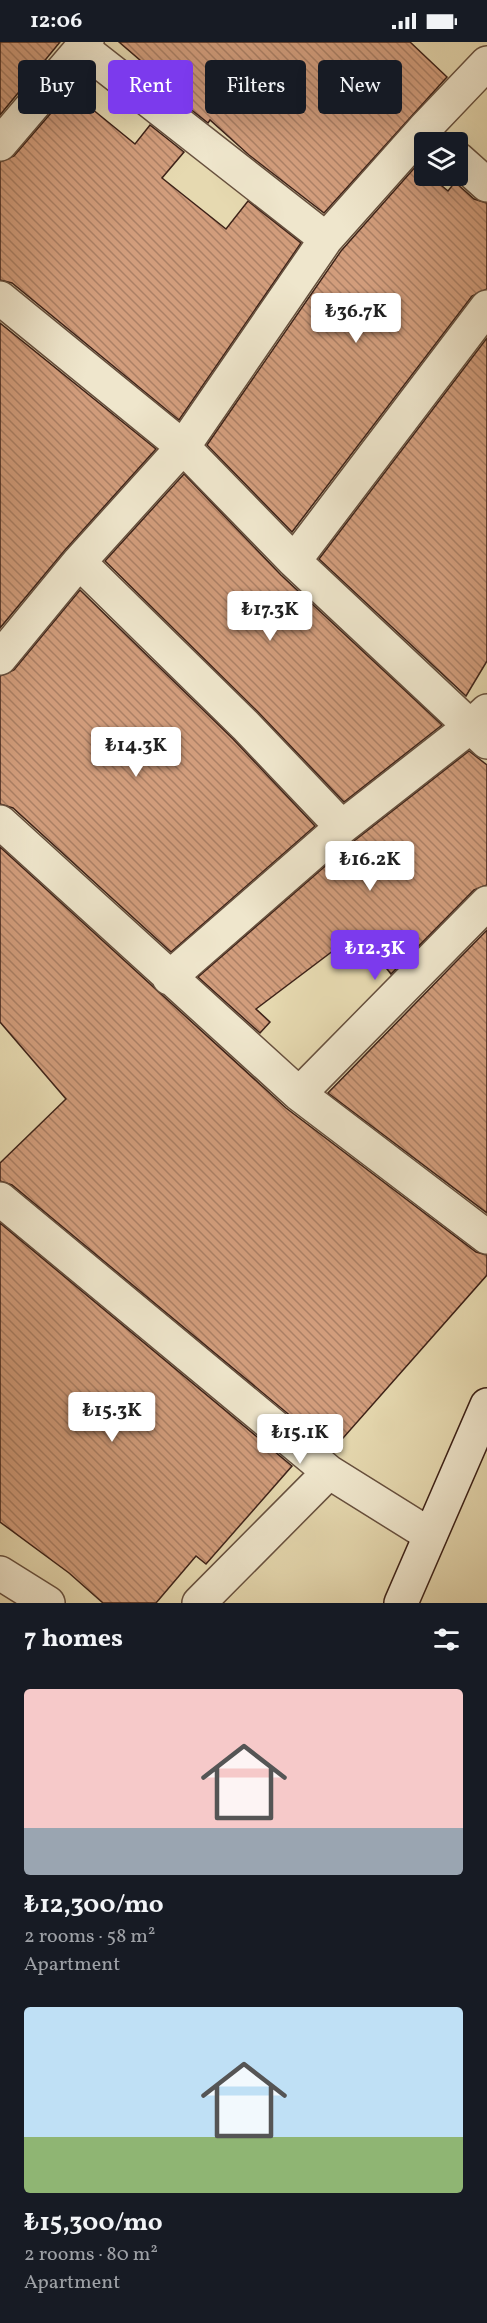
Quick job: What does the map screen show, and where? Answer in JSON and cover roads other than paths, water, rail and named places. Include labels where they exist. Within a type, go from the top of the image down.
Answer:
[{"type":"street","points":[[0,144],[84,45],[326,239]]},
{"type":"street","points":[[435,132],[487,63]]},
{"type":"street","points":[[0,658],[79,562],[183,447],[326,239],[414,153]]},
{"type":"street","points":[[468,168],[487,186]]},
{"type":"street","points":[[0,298],[183,447],[294,561],[482,726],[342,827],[169,978]]},
{"type":"street","points":[[294,561],[487,308]]},
{"type":"street","points":[[79,562],[246,726],[342,827]]},
{"type":"street","points":[[0,822],[299,1095],[487,1236]]},
{"type":"street","points":[[299,1095],[487,903]]},
{"type":"street","points":[[0,1199],[329,1472],[430,1535]]},
{"type":"street","points":[[401,1603],[487,1405]]},
{"type":"street","points":[[199,1603],[329,1472]]},
{"type":"street","points":[[0,1573],[48,1603]]}]
